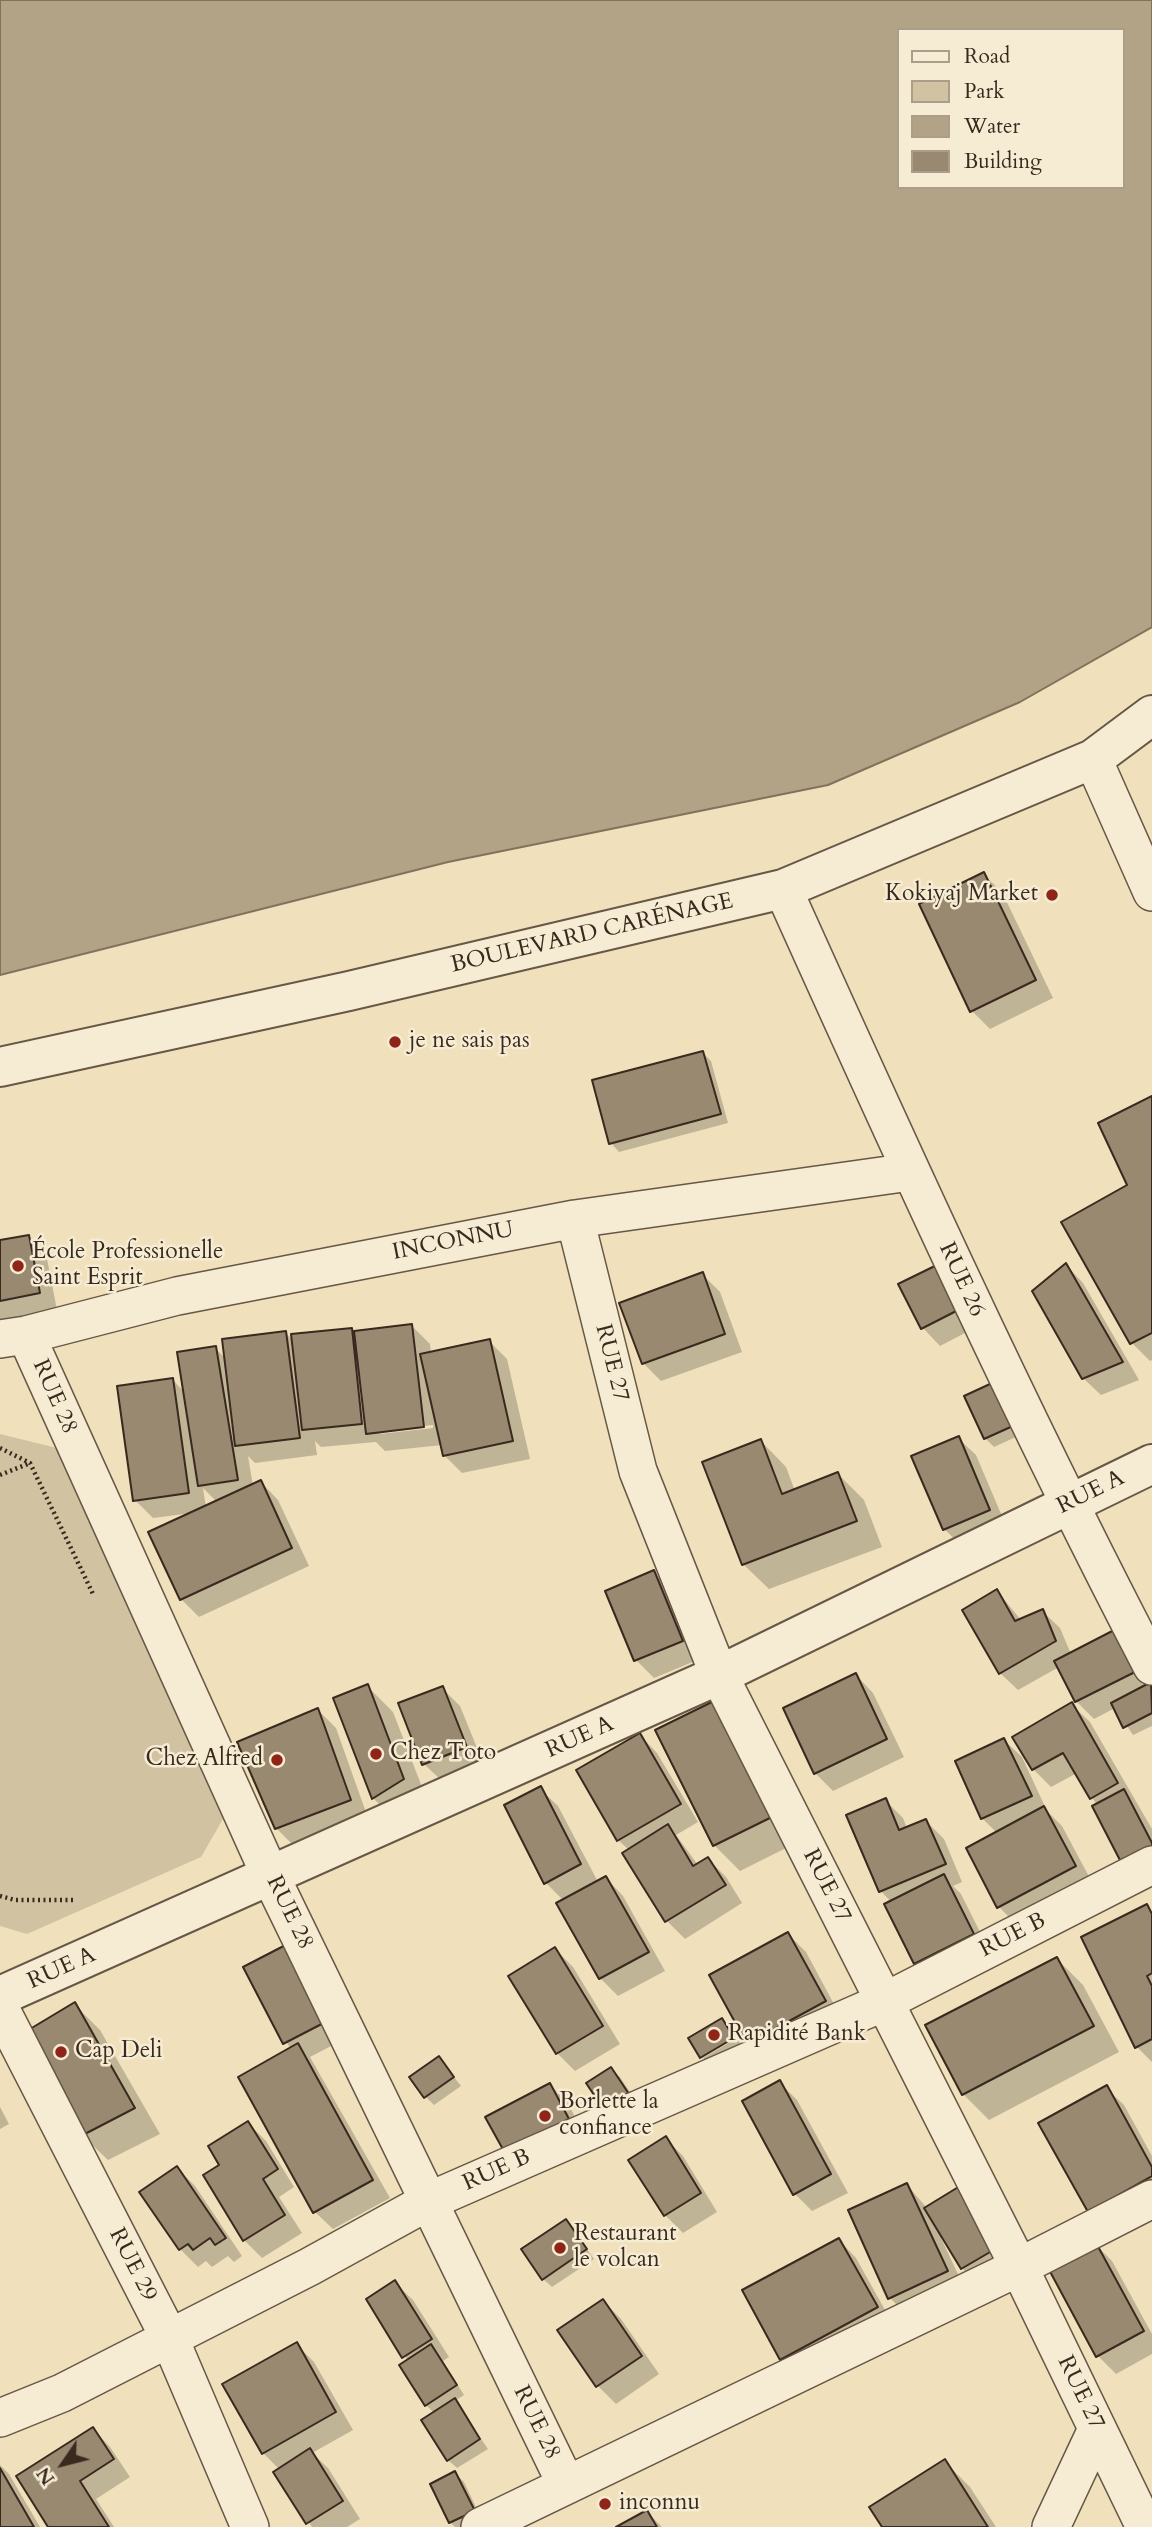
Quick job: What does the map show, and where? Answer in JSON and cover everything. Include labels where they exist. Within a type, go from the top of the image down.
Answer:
[{"type":"street","name":"BOULEVARD CARÉNAGE","points":[[0,1067],[349,991],[783,889],[1093,759],[1152,715]]},
{"type":"street","points":[[1093,759],[1152,892]]},
{"type":"street","name":"RUE 26","points":[[783,889],[910,1172],[1068,1505],[1152,1665]]},
{"type":"street","name":"INCONNU","points":[[13,1337],[177,1296],[575,1219],[910,1172]]},
{"type":"street","name":"RUE 27","points":[[575,1219],[638,1471],[719,1675],[1019,2267],[1145,2527]]},
{"type":"street","name":"RUE 28","points":[[13,1337],[271,1877],[566,2484]]},
{"type":"street","name":"RUE A","points":[[0,1996],[719,1675],[1152,1464]]},
{"type":"street","name":"RUE B","points":[[0,2418],[62,2393],[309,2267],[429,2201],[884,2002],[1152,1865]]},
{"type":"street","name":"RUE 29","points":[[0,2008],[169,2337],[250,2527]]},
{"type":"street","points":[[480,2527],[1019,2267],[1152,2199]]},
{"type":"street","points":[[1051,2527],[1097,2430]]},
{"type":"path","points":[[0,1475],[30,1463]]},
{"type":"path","points":[[0,1896],[15,1900],[73,1900]]},
{"type":"green space","points":[[0,1434],[57,1448],[223,1819],[201,1857],[27,1934],[0,1926]]},
{"type":"water","points":[[0,0],[1152,0],[1152,627],[1020,702],[828,785],[448,862],[0,975]]},
{"type":"building","points":[[984,872],[1036,980],[970,1012],[919,904]]},
{"type":"building","points":[[703,1051],[721,1114],[609,1144],[592,1080]]},
{"type":"building","points":[[1152,1096],[1152,1333],[1130,1344],[1061,1222],[1127,1185],[1098,1123]]},
{"type":"building","name":"École Professionelle Saint Esprit","points":[[29,1235],[40,1293],[0,1301],[0,1240]]},
{"type":"building","points":[[945,1261],[968,1305],[921,1329],[898,1284]]},
{"type":"building","points":[[1066,1263],[1123,1362],[1082,1379],[1032,1291]]},
{"type":"building","points":[[703,1272],[725,1334],[642,1364],[619,1303]]},
{"type":"building","points":[[412,1324],[424,1427],[366,1434],[354,1331]]},
{"type":"building","points":[[352,1328],[362,1424],[302,1430],[291,1334]]},
{"type":"building","points":[[286,1331],[300,1438],[235,1446],[222,1339]]},
{"type":"building","points":[[490,1339],[513,1441],[443,1456],[420,1354]]},
{"type":"building","points":[[216,1346],[238,1480],[198,1486],[177,1352]]},
{"type":"building","points":[[173,1378],[189,1493],[133,1501],[117,1386]]},
{"type":"building","points":[[1003,1378],[1024,1421],[984,1439],[964,1396]]},
{"type":"building","points":[[959,1436],[990,1510],[943,1530],[911,1456]]},
{"type":"building","points":[[761,1439],[782,1494],[838,1472],[857,1521],[742,1565],[702,1462]]},
{"type":"building","points":[[261,1480],[292,1548],[180,1600],[148,1532]]},
{"type":"building","points":[[654,1570],[683,1641],[634,1661],[605,1591]]},
{"type":"building","points":[[997,1589],[1015,1621],[1043,1609],[1056,1641],[999,1674],[962,1610]]},
{"type":"building","points":[[1120,1627],[1141,1669],[1075,1702],[1054,1661]]},
{"type":"building","points":[[856,1673],[887,1739],[814,1774],[783,1708]]},
{"type":"building","points":[[1151,1682],[1152,1713],[1123,1728],[1111,1703]]},
{"type":"building","points":[[368,1684],[404,1779],[372,1799],[333,1698]]},
{"type":"building","points":[[443,1686],[467,1747],[422,1765],[398,1703]]},
{"type":"building","points":[[722,1697],[780,1813],[713,1846],[655,1730]]},
{"type":"building","points":[[1072,1702],[1118,1783],[1090,1799],[1063,1753],[1032,1770],[1012,1737]]},
{"type":"building","points":[[318,1708],[351,1800],[275,1829],[237,1742]]},
{"type":"building","points":[[640,1733],[681,1804],[617,1841],[576,1770]]},
{"type":"building","points":[[1004,1738],[1032,1796],[981,1819],[955,1761]]},
{"type":"building","points":[[541,1786],[581,1864],[544,1884],[504,1805]]},
{"type":"building","points":[[1124,1789],[1152,1843],[1152,1851],[1123,1866],[1092,1806]]},
{"type":"building","points":[[886,1798],[899,1830],[926,1819],[946,1864],[879,1892],[846,1815]]},
{"type":"building","points":[[1044,1806],[1076,1866],[997,1908],[966,1848]]},
{"type":"building","points":[[668,1824],[693,1866],[708,1857],[726,1885],[665,1922],[622,1853]]},
{"type":"building","points":[[944,1874],[974,1934],[914,1964],[884,1904]]},
{"type":"building","points":[[606,1876],[649,1952],[599,1979],[556,1903]]},
{"type":"building","points":[[1147,1904],[1152,1914],[1152,1973],[1147,1976],[1152,1986],[1152,2039],[1135,2048],[1081,1937]]},
{"type":"building","points":[[788,1932],[826,2001],[747,2044],[709,1975]]},
{"type":"building","points":[[301,1937],[341,2014],[283,2044],[243,1967]]},
{"type":"building","points":[[555,1947],[603,2026],[556,2054],[508,1976]]},
{"type":"building","points":[[1057,1957],[1094,2026],[962,2095],[925,2025]]},
{"type":"building","points":[[75,2002],[135,2108],[81,2136],[25,2032]]},
{"type":"building","points":[[722,2018],[734,2038],[700,2058],[688,2038]]},
{"type":"building","points":[[298,2043],[373,2180],[313,2213],[238,2077]]},
{"type":"building","points":[[439,2056],[454,2077],[424,2098],[409,2077]]},
{"type":"building","points":[[611,2067],[633,2100],[608,2116],[586,2083]]},
{"type":"building","points":[[780,2080],[831,2174],[793,2195],[742,2101]]},
{"type":"building","points":[[550,2083],[569,2119],[505,2153],[485,2117]]},
{"type":"building","points":[[1107,2085],[1152,2167],[1152,2176],[1088,2212],[1038,2123]]},
{"type":"building","points":[[248,2121],[278,2169],[263,2179],[285,2215],[243,2241],[203,2175],[219,2165],[208,2146]]},
{"type":"building","points":[[666,2136],[701,2193],[664,2216],[628,2160]]},
{"type":"building","points":[[177,2166],[226,2238],[215,2245],[210,2238],[193,2250],[188,2244],[179,2250],[139,2192]]},
{"type":"building","points":[[907,2183],[948,2271],[888,2299],[848,2210]]},
{"type":"building","points":[[960,2186],[997,2248],[961,2269],[924,2208]]},
{"type":"building","points":[[566,2219],[587,2249],[542,2280],[521,2249]]},
{"type":"building","points":[[839,2238],[878,2307],[780,2360],[742,2290]]},
{"type":"building","points":[[1095,2241],[1144,2331],[1096,2357],[1047,2266]]},
{"type":"building","points":[[395,2280],[432,2339],[402,2358],[366,2299]]},
{"type":"building","points":[[603,2299],[642,2356],[596,2387],[557,2330]]},
{"type":"building","points":[[297,2342],[336,2412],[262,2454],[222,2384]]},
{"type":"building","points":[[431,2344],[457,2385],[425,2406],[399,2365]]},
{"type":"building","points":[[455,2398],[480,2439],[447,2461],[421,2420]]},
{"type":"building","points":[[93,2427],[114,2459],[80,2481],[109,2527],[48,2527],[16,2476]]},
{"type":"building","points":[[310,2448],[343,2501],[306,2524],[273,2472]]},
{"type":"building","points":[[945,2459],[988,2527],[882,2527],[869,2507]]},
{"type":"building","points":[[0,2468],[34,2527],[0,2527]]},
{"type":"building","points":[[455,2471],[475,2511],[449,2523],[430,2484]]},
{"type":"building","points":[[647,2510],[657,2527],[616,2527]]},
{"type":"place","name":"Kokiyaj Market","points":[[1052,895]]},
{"type":"place","name":"je ne sais pas","points":[[395,1042]]},
{"type":"place","name":"École Professionelle Saint Esprit","points":[[18,1266]]},
{"type":"place","name":"Chez Toto","points":[[376,1754]]},
{"type":"place","name":"Chez Alfred","points":[[277,1760]]},
{"type":"place","name":"Rapidité Bank","points":[[714,2035]]},
{"type":"place","name":"Cap Deli","points":[[61,2052]]},
{"type":"place","name":"Borlette la confiance","points":[[545,2116]]},
{"type":"place","name":"Restaurant le volcan","points":[[560,2248]]},
{"type":"place","name":"inconnu","points":[[605,2504]]}]
